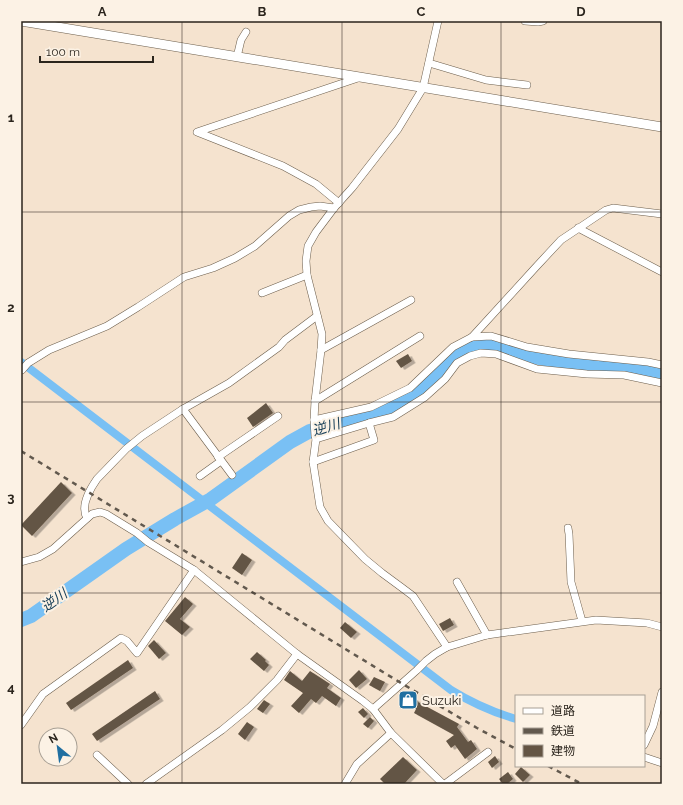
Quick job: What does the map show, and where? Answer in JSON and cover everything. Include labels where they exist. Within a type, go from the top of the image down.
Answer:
[{"type":"street","points":[[21,21],[662,127]]},
{"type":"street","points":[[438,21],[423,88],[398,129],[316,232],[308,246],[306,261],[307,275],[322,334],[315,401],[315,438],[313,462],[320,507],[328,520],[365,559],[382,574],[413,596],[447,648]]},
{"type":"street","points":[[524,21],[543,21]]},
{"type":"street","points":[[237,57],[241,40],[246,32]]},
{"type":"street","points":[[429,63],[486,80],[527,85]]},
{"type":"street","points":[[336,205],[316,184],[284,166],[197,132],[363,77]]},
{"type":"street","points":[[25,367],[49,350],[107,326],[184,278],[213,268],[235,258],[255,246],[298,210],[311,207],[336,205]]},
{"type":"street","points":[[314,423],[371,407],[410,388],[454,347],[472,337],[561,240],[606,210],[613,208],[662,214]]},
{"type":"street","points":[[578,228],[662,272]]},
{"type":"street","points":[[262,293],[307,275]]},
{"type":"street","points":[[321,350],[411,300]]},
{"type":"street","points":[[87,518],[84,507],[93,484],[126,449],[142,436],[183,409],[229,383],[279,347],[285,340],[317,316]]},
{"type":"street","points":[[315,401],[420,336]]},
{"type":"street","points":[[472,337],[491,336],[527,347],[569,354],[648,362],[662,365]]},
{"type":"street","points":[[315,438],[393,417],[425,397],[445,380],[457,363],[470,356],[481,353],[496,354],[537,370],[624,375],[662,383]]},
{"type":"street","points":[[183,409],[232,475]]},
{"type":"street","points":[[200,476],[220,459],[278,416]]},
{"type":"street","points":[[313,462],[374,440],[369,423]]},
{"type":"street","points":[[21,562],[39,557],[53,549],[92,514],[100,512],[106,514],[194,570],[297,654],[363,701],[372,709],[391,733],[444,784],[488,752]]},
{"type":"street","points":[[568,528],[570,534],[571,582],[582,621]]},
{"type":"street","points":[[21,725],[43,694],[121,638],[127,641],[137,653],[194,570]]},
{"type":"street","points":[[457,582],[486,635]]},
{"type":"street","points":[[372,709],[426,661],[447,648],[486,635],[596,620],[647,623],[662,627]]},
{"type":"street","points":[[146,784],[222,730],[250,708],[277,680],[297,654]]},
{"type":"street","points":[[645,743],[653,726],[662,692]]},
{"type":"street","points":[[345,784],[358,764],[391,733]]},
{"type":"street","points":[[97,755],[128,784]]},
{"type":"street","points":[[645,757],[662,763]]},
{"type":"building","points":[[408,354],[412,361],[401,368],[396,361]]},
{"type":"building","points":[[266,403],[273,413],[253,427],[247,418]]},
{"type":"building","points":[[61,482],[72,493],[32,536],[21,525]]},
{"type":"building","points":[[242,553],[252,560],[242,575],[232,568]]},
{"type":"building","points":[[185,597],[193,604],[180,619],[190,627],[182,635],[165,621]]},
{"type":"building","points":[[450,618],[454,625],[443,631],[439,624]]},
{"type":"building","points":[[345,622],[357,632],[351,638],[340,628]]},
{"type":"building","points":[[154,640],[166,653],[159,659],[148,646]]},
{"type":"building","points":[[257,652],[269,665],[264,671],[250,659]]},
{"type":"building","points":[[128,660],[133,668],[71,710],[66,703]]},
{"type":"building","points":[[359,670],[367,679],[356,688],[349,680]]},
{"type":"building","points":[[290,671],[302,681],[310,671],[330,684],[327,688],[341,698],[336,706],[322,696],[316,703],[311,699],[299,713],[291,706],[303,693],[284,680]]},
{"type":"building","points":[[374,677],[385,682],[380,691],[369,685]]},
{"type":"building","points":[[155,691],[160,699],[97,741],[92,734]]},
{"type":"building","points":[[406,693],[418,702],[459,724],[457,727],[468,742],[471,740],[477,749],[465,759],[455,745],[451,748],[446,741],[454,735],[414,713],[416,709],[401,700]]},
{"type":"building","points":[[264,700],[270,704],[263,713],[257,709]]},
{"type":"building","points":[[363,708],[368,714],[364,718],[358,712]]},
{"type":"building","points":[[370,717],[374,721],[368,728],[363,724]]},
{"type":"building","points":[[247,722],[254,727],[245,740],[238,734]]},
{"type":"building","points":[[495,756],[499,762],[492,768],[488,762]]},
{"type":"building","points":[[403,757],[417,770],[404,784],[385,784],[380,779]]},
{"type":"building","points":[[521,767],[530,775],[523,782],[515,774]]},
{"type":"building","points":[[508,772],[513,779],[507,784],[503,784],[499,779]]},
{"type":"waterway","name":"逆川","points":[[21,620],[31,616],[126,549],[211,499],[290,442],[310,431],[388,409],[419,391],[457,356],[471,347],[495,345],[528,356],[662,374]]},
{"type":"waterway","points":[[21,362],[451,690],[482,707],[515,719]]},
{"type":"railway","points":[[21,451],[401,683],[515,748]]},
{"type":"railway","points":[[550,767],[582,784]]},
{"type":"place","name":"Suzuki","points":[[408,700]]}]
